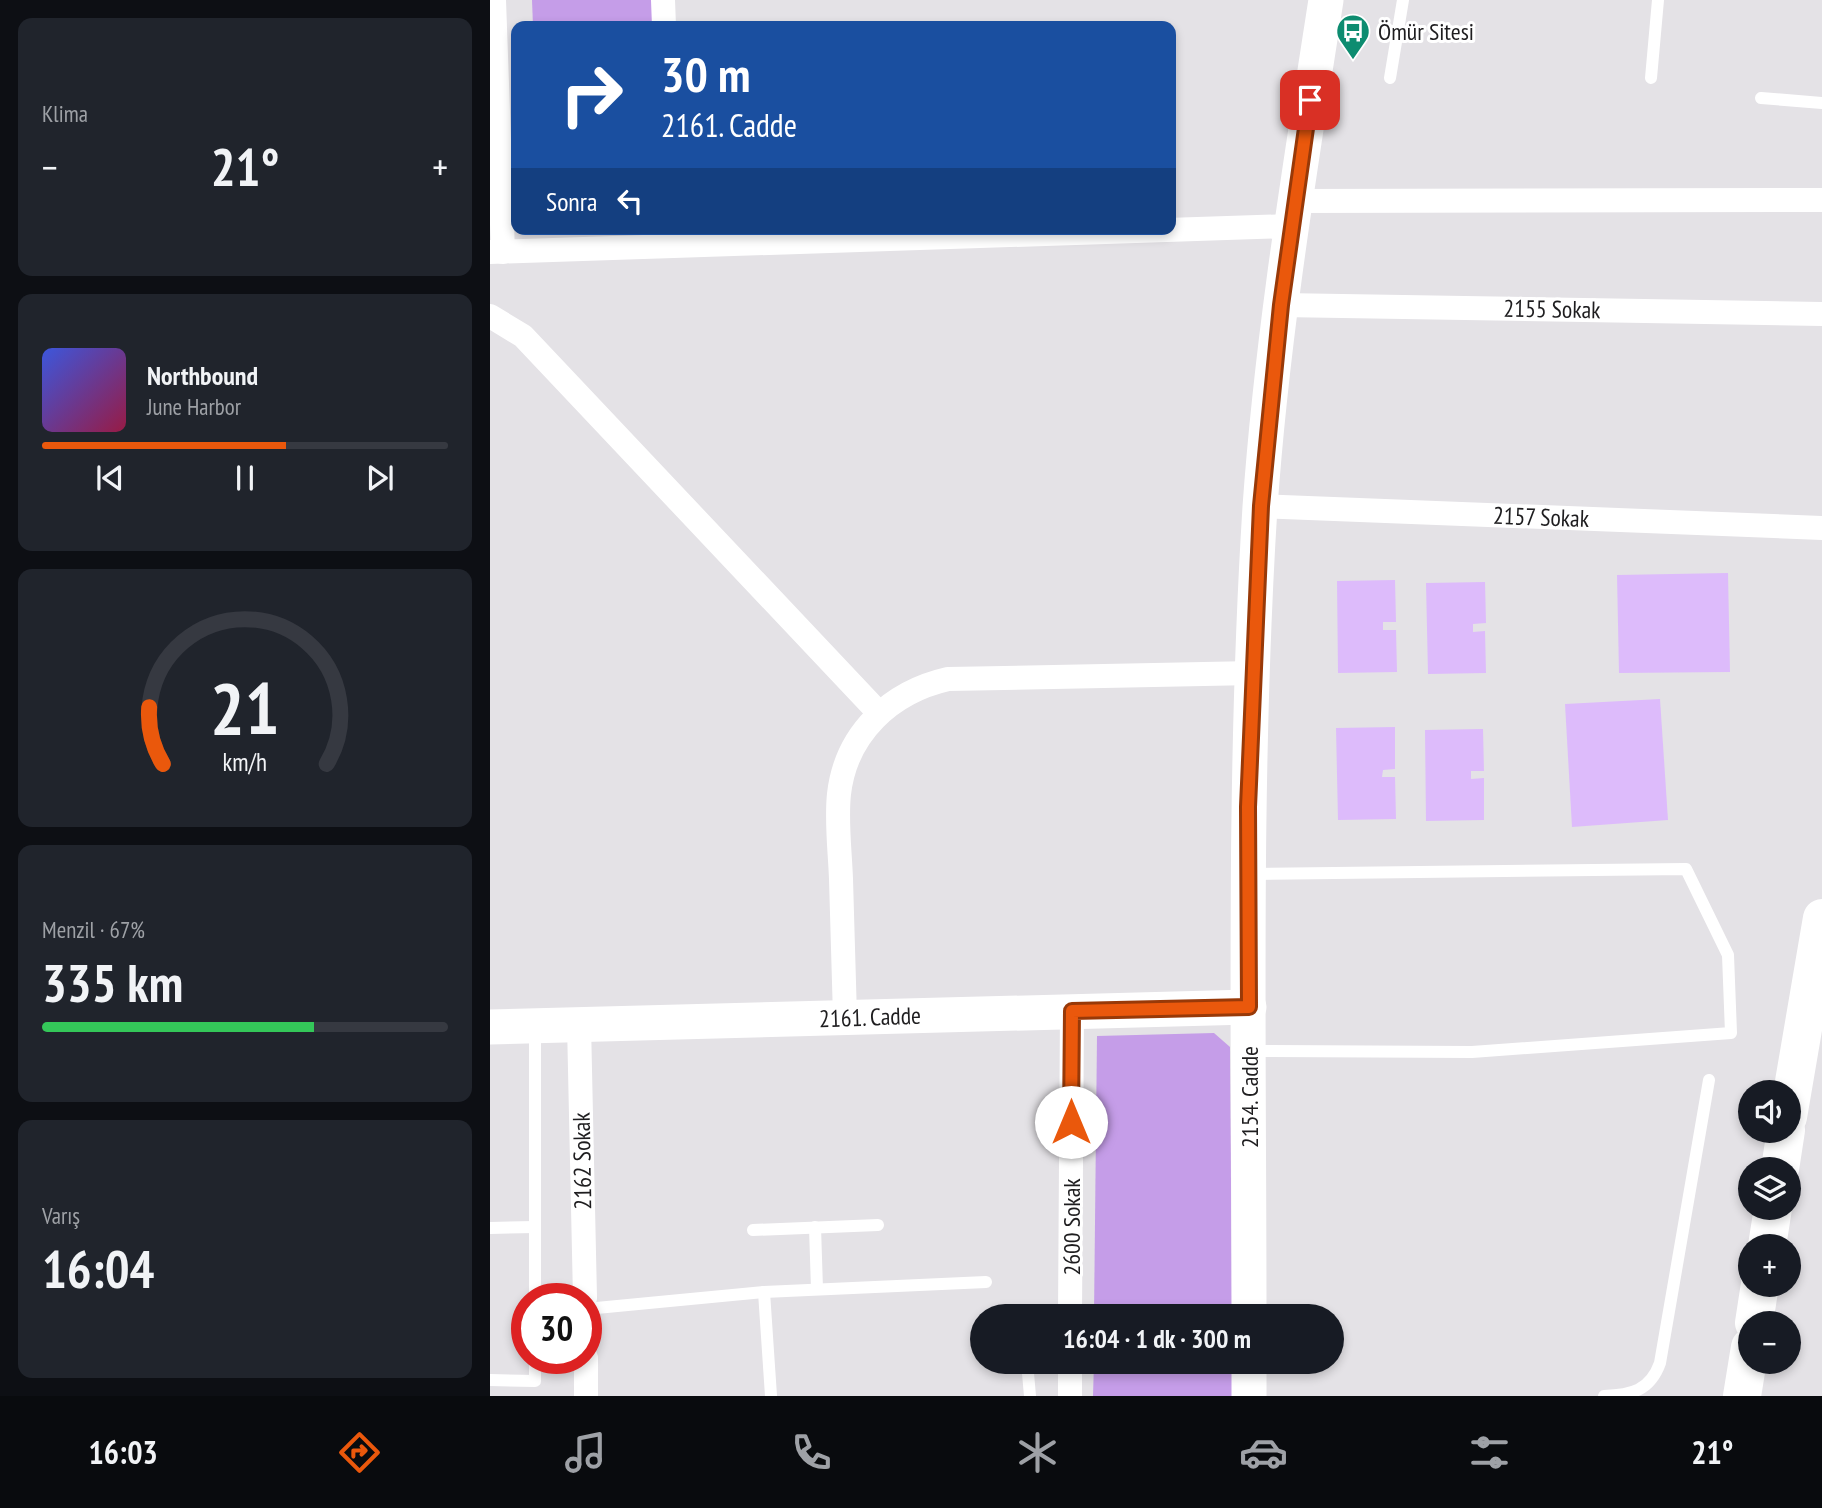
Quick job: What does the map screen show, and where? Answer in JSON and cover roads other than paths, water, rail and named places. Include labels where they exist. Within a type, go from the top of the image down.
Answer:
[{"type":"main road","points":[[1794,1080],[1822,918]]},
{"type":"main road","points":[[1742,1396],[1746,1374]]},
{"type":"street","points":[[494,0],[496,252],[669,238],[747,235]]},
{"type":"street","points":[[663,0],[664,21]]},
{"type":"street","name":"2154. Cadde","points":[[1249,1304],[1248,807],[1261,506],[1281,305],[1326,0]]},
{"type":"street","points":[[1176,218],[1822,200]]},
{"type":"street","name":"2155 Sokak","points":[[1281,305],[1822,314]]},
{"type":"street","points":[[490,316],[523,336],[879,713]]},
{"type":"street","name":"2157 Sokak","points":[[1261,506],[1822,528]]},
{"type":"street","points":[[845,1017],[839,796],[847,760],[856,742],[879,713],[911,691],[948,679],[1254,673]]},
{"type":"street","name":"2161. Cadde","points":[[490,1027],[1249,1007]]},
{"type":"street","name":"2600 Sokak","points":[[1070,1304],[1072,1011]]},
{"type":"street","name":"2162 Sokak","points":[[579,1024],[585,1283]]},
{"type":"street","points":[[586,1374],[586,1396]]},
{"type":"street","points":[[1070,1374],[1070,1396]]},
{"type":"street","points":[[1250,1374],[1250,1396]]},
{"type":"lane","points":[[1390,78],[1403,0]]},
{"type":"lane","points":[[1651,78],[1658,0]]},
{"type":"lane","points":[[1761,98],[1822,103]]},
{"type":"lane","points":[[1249,874],[1686,869],[1728,956],[1731,1033],[1472,1052],[1249,1051]]},
{"type":"lane","points":[[535,1026],[536,1283]]},
{"type":"lane","points":[[1604,1396],[1627,1395],[1643,1388],[1656,1374],[1660,1363],[1709,1080]]},
{"type":"lane","points":[[752,1230],[878,1225]]},
{"type":"lane","points":[[490,1228],[536,1227]]},
{"type":"lane","points":[[815,1227],[817,1289]]},
{"type":"lane","points":[[602,1307],[764,1292],[986,1282]]},
{"type":"lane","points":[[764,1292],[771,1396]]},
{"type":"lane","points":[[490,1380],[536,1381],[536,1374]]},
{"type":"lane","points":[[1028,1374],[1030,1396]]},
{"type":"place","name":"Ömür Sitesi","points":[[1353,61]]}]
